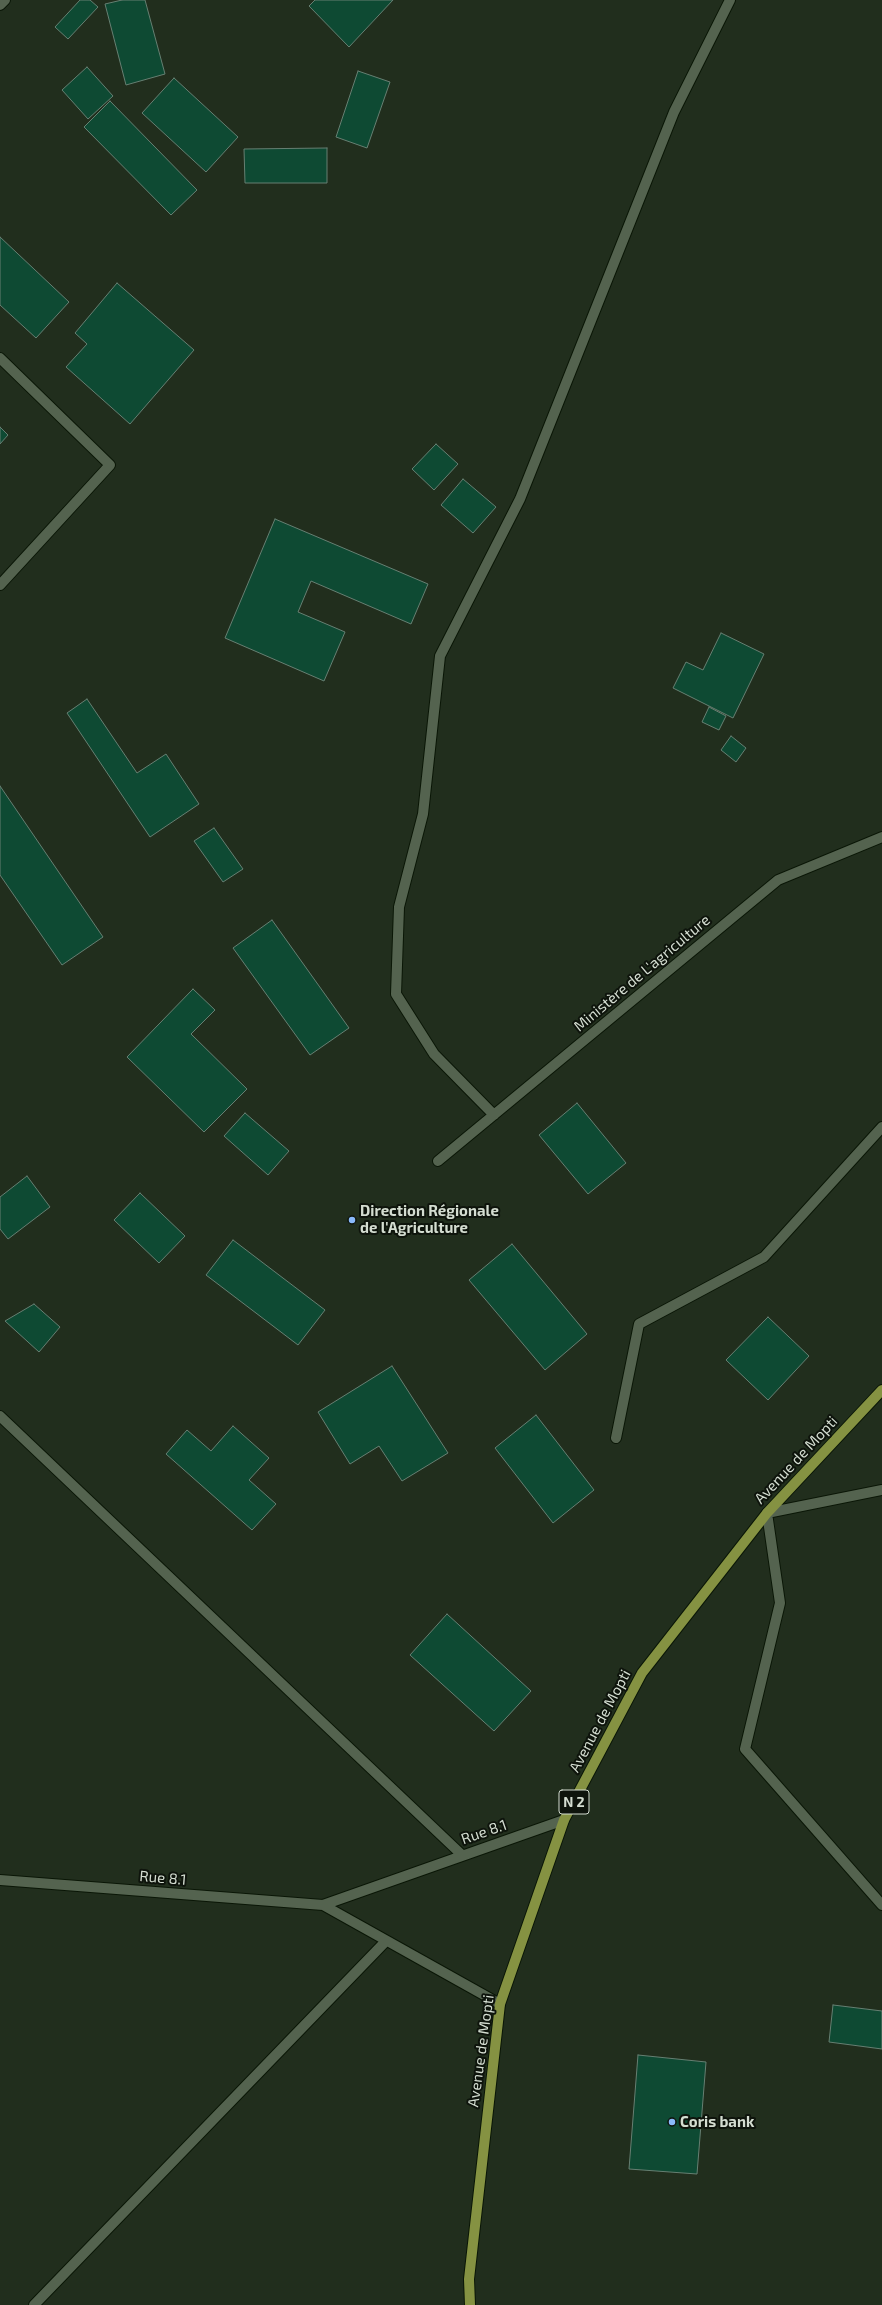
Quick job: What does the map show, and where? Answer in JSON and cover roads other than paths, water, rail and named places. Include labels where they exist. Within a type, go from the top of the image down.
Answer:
[{"type":"main road","name":"Avenue de Mopti","points":[[470,2305],[469,2279],[500,2004],[564,1820],[642,1672],[767,1513],[882,1390]]},
{"type":"street","points":[[0,5],[5,0]]},
{"type":"street","points":[[494,1115],[434,1054],[396,994],[399,907],[423,814],[440,656],[520,499],[674,112],[730,0]]},
{"type":"street","points":[[0,358],[110,464],[0,585]]},
{"type":"street","name":"Ministère de L'agriculture","points":[[438,1161],[778,880],[882,837]]},
{"type":"street","points":[[616,1438],[640,1324],[764,1257],[882,1126]]},
{"type":"street","points":[[0,1416],[462,1855]]},
{"type":"street","points":[[882,1490],[767,1513],[780,1603],[745,1749],[882,1905]]},
{"type":"street","name":"Rue 8.1","points":[[0,1880],[323,1905],[564,1820]]},
{"type":"street","name":"Rue 8.1","points":[[323,1905],[500,2004]]},
{"type":"street","points":[[34,2305],[386,1941]]},
{"type":"place","name":"Direction Régionale de l'Agriculture","points":[[352,1220]]},
{"type":"place","name":"Coris bank","points":[[672,2122]]}]
